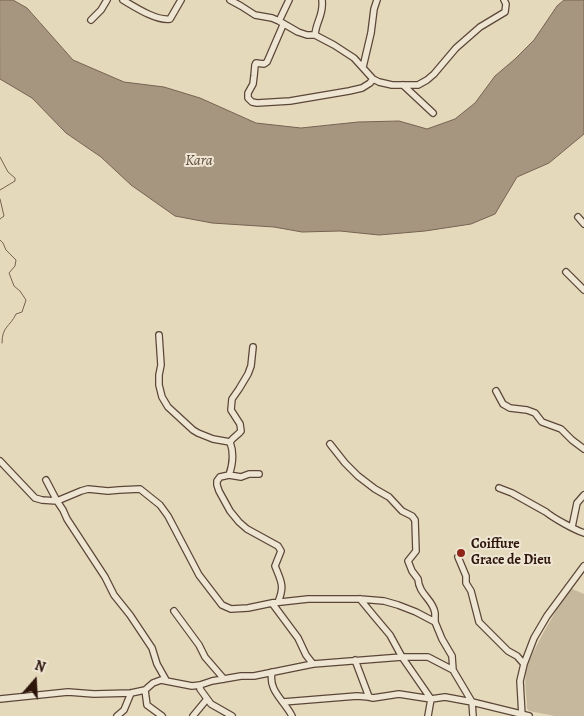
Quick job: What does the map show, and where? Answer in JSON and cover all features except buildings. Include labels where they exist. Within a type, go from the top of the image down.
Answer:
[{"type":"street","points":[[91,20],[102,10],[107,0]]},
{"type":"street","points":[[123,0],[140,10],[166,20],[170,19],[173,15],[181,0]]},
{"type":"street","points":[[230,0],[243,3],[255,15],[281,23],[298,32],[315,35],[354,58],[373,79],[383,84],[403,85],[418,85],[427,80],[456,48],[487,22],[504,12],[506,4],[504,0]]},
{"type":"street","points":[[289,0],[267,62],[264,64],[256,63],[253,84],[248,93],[248,98],[252,102],[274,103],[349,91],[362,88],[373,79]]},
{"type":"street","points":[[315,35],[322,12],[322,0]]},
{"type":"street","points":[[363,67],[376,0]]},
{"type":"street","points":[[403,85],[433,114]]},
{"type":"street","points":[[578,217],[584,224]]},
{"type":"street","points":[[566,272],[584,290]]},
{"type":"street","points":[[159,335],[161,365],[159,385],[162,397],[168,407],[193,430],[205,437],[230,442]]},
{"type":"street","points":[[230,442],[241,431],[240,424],[231,410],[232,399],[248,374],[253,347]]},
{"type":"street","points":[[496,391],[503,404],[510,408],[535,413],[542,422],[561,429],[584,449]]},
{"type":"street","points":[[229,474],[232,468],[233,457],[230,442]]},
{"type":"street","points":[[330,444],[358,476],[389,497],[402,511],[412,516],[415,520],[416,551],[408,561],[418,579],[418,586],[431,603],[435,612],[434,622],[452,656],[453,670],[472,702],[473,716]]},
{"type":"street","points":[[0,461],[3,468],[35,498],[42,500],[57,501],[88,489],[108,492],[140,490],[160,505],[168,516],[199,575],[222,606],[231,609],[308,599],[360,599],[384,601],[398,605],[434,622]]},
{"type":"street","points":[[259,474],[249,474],[241,477],[229,474],[220,477],[217,485],[230,511],[239,522],[247,529],[278,546],[281,551],[275,566],[283,588],[275,603]]},
{"type":"street","points":[[46,480],[67,520],[105,577],[114,595],[152,648],[157,664],[166,680]]},
{"type":"street","points":[[499,488],[512,493],[577,531],[584,533]]},
{"type":"street","points":[[572,528],[577,504],[584,495]]},
{"type":"street","points":[[458,556],[466,576],[466,583],[471,591],[479,622],[524,664]]},
{"type":"street","points":[[284,702],[357,696],[373,698],[399,694],[431,699],[445,697],[524,716],[520,681],[534,638],[546,616],[584,566]]},
{"type":"street","points":[[360,599],[390,635],[402,657],[431,699],[428,716]]},
{"type":"street","points":[[275,603],[313,664]]},
{"type":"street","points":[[174,611],[205,657],[224,679]]},
{"type":"street","points":[[0,699],[68,692],[94,694],[131,693],[145,690],[152,683],[161,680],[200,686],[212,681],[313,664],[355,660],[428,657],[453,670]]},
{"type":"street","points":[[355,660],[369,697]]},
{"type":"street","points":[[272,672],[272,688],[284,702],[292,716]]},
{"type":"street","points":[[200,686],[207,699],[220,710],[232,716]]},
{"type":"street","points":[[145,690],[147,705],[162,716]]},
{"type":"street","points":[[117,716],[124,710],[131,693]]},
{"type":"street","points":[[193,716],[207,699]]},
{"type":"shaded area","points":[[572,589],[584,594],[584,716],[555,716],[529,711],[527,708],[525,681],[528,665],[553,616]]},
{"type":"water","name":"Kara","points":[[0,0],[13,0],[27,8],[73,60],[124,82],[164,87],[200,98],[256,123],[301,128],[358,122],[399,121],[427,129],[455,119],[475,103],[495,76],[534,40],[557,6],[564,0],[584,0],[584,134],[549,163],[517,177],[495,214],[471,224],[379,235],[340,231],[302,232],[274,227],[212,223],[175,216],[131,185],[101,157],[66,133],[32,98],[0,79]]},
{"type":"waterway","points":[[0,157],[8,172],[15,178],[15,181],[0,190]]},
{"type":"waterway","points":[[0,199],[4,216],[0,219]]},
{"type":"waterway","points":[[0,240],[6,250],[16,260],[15,266],[9,273],[14,286],[26,300],[22,312],[16,314],[3,333],[2,343]]},
{"type":"place","name":"Coiffure Grace de Dieu","points":[[461,553]]}]
